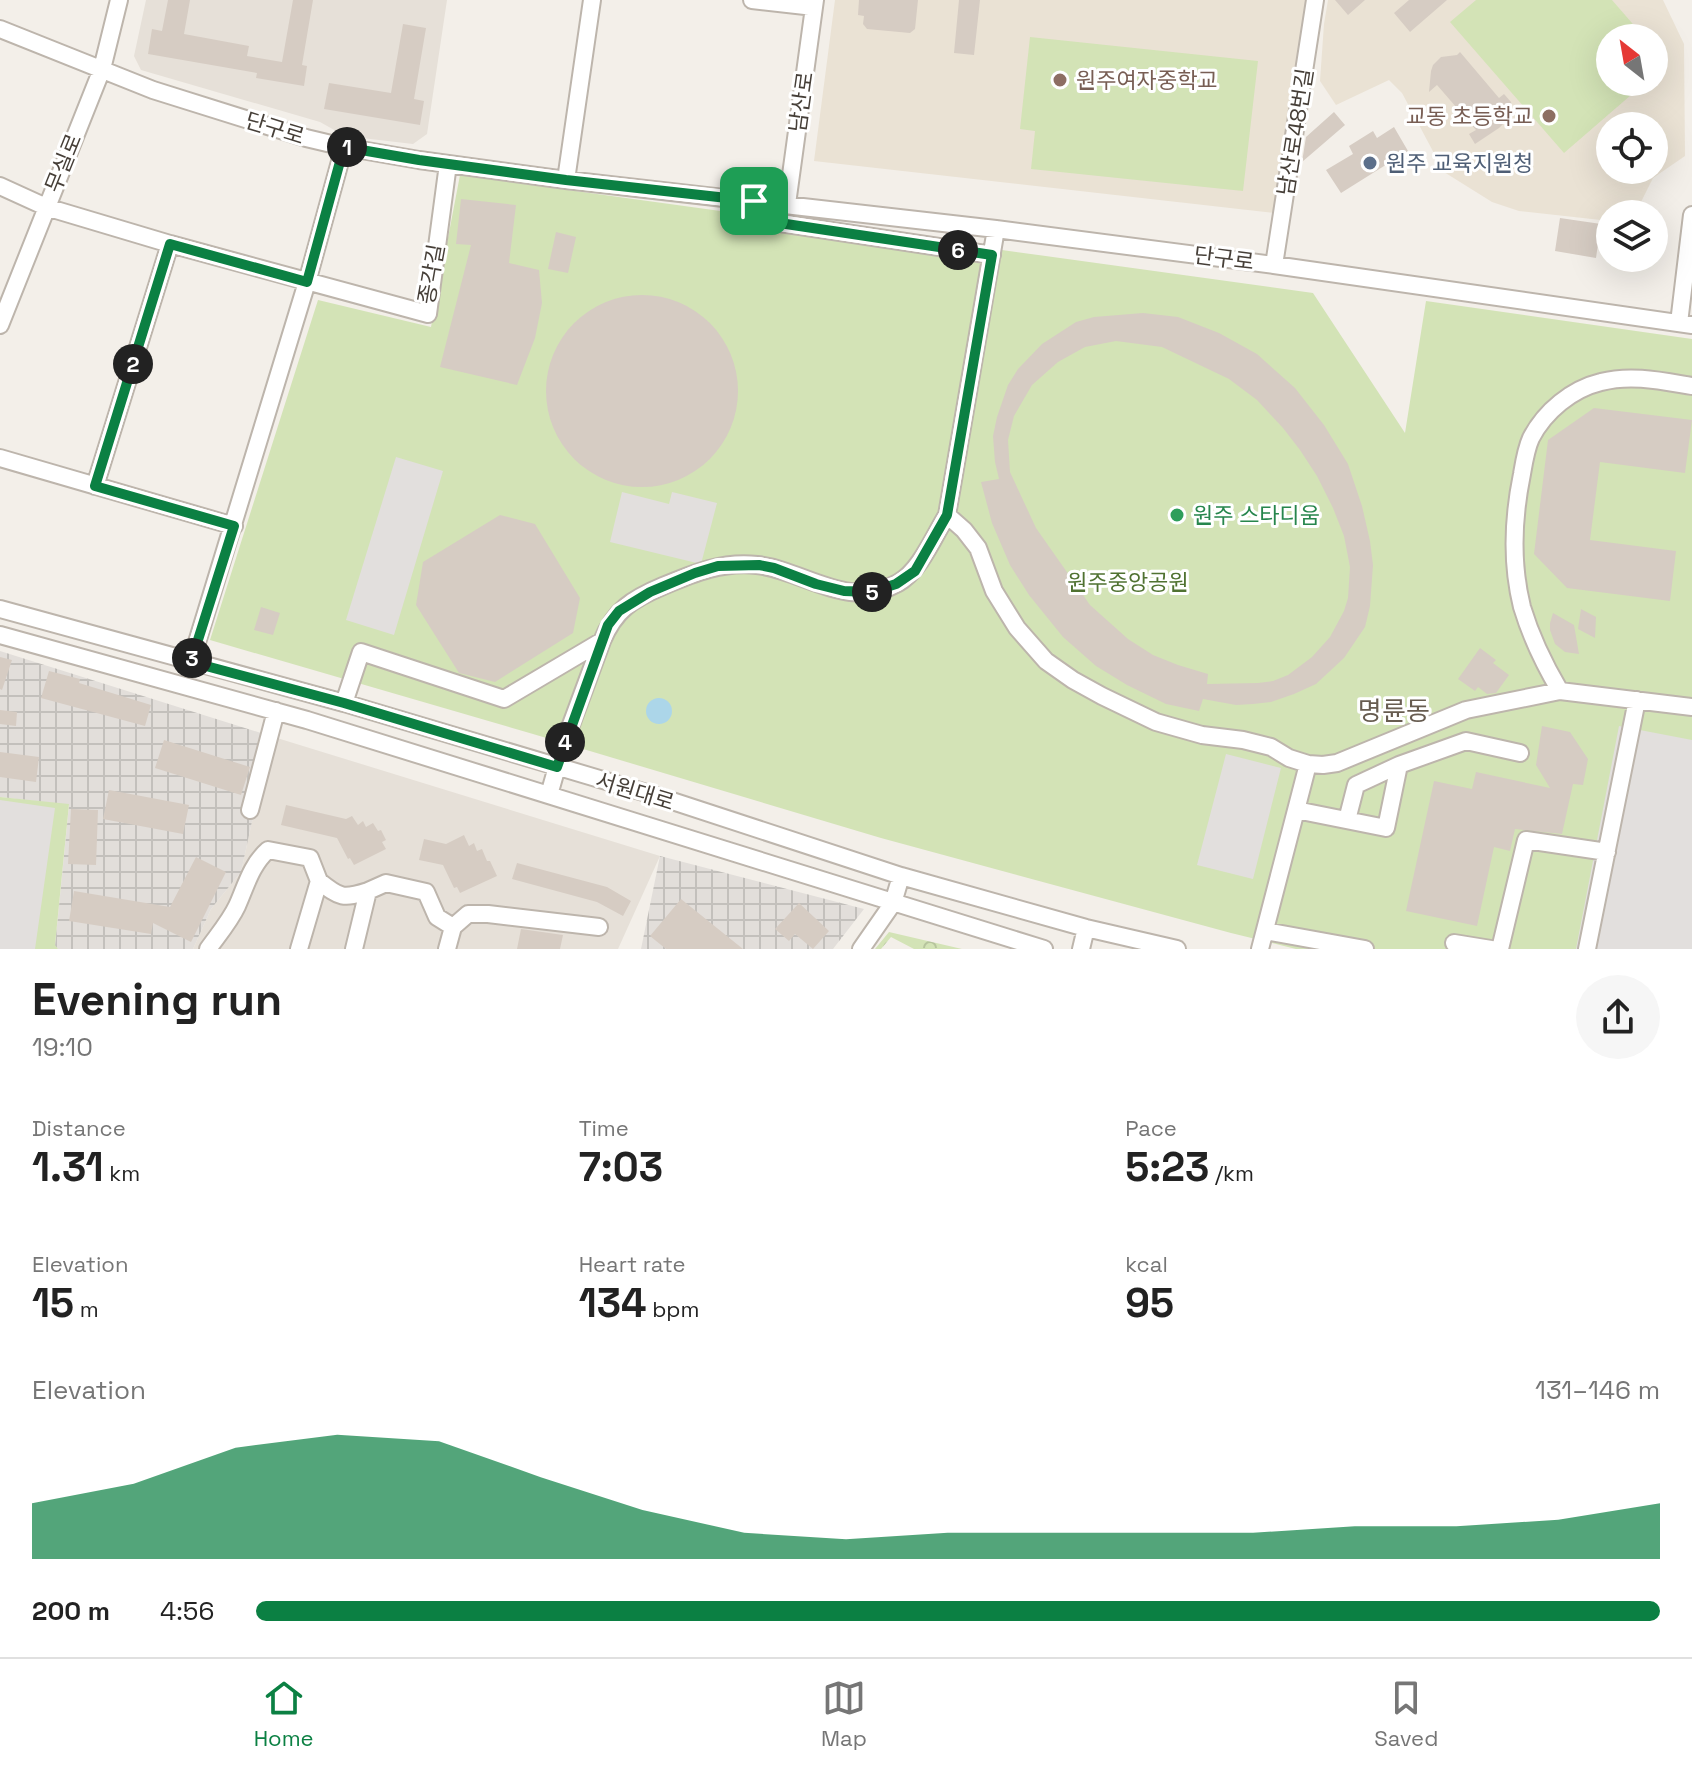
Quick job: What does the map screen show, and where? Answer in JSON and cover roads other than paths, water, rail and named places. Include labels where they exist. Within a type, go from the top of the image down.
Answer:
[{"type":"street","name":"무실로","points":[[0,325],[102,69],[119,0]]},
{"type":"street","points":[[566,180],[592,0]]},
{"type":"street","points":[[752,0],[815,3]]},
{"type":"street","name":"남산로48번길","points":[[1274,265],[1315,0]]},
{"type":"street","name":"남산로","points":[[787,204],[815,3]]},
{"type":"street","name":"단구로","points":[[0,29],[153,90],[344,147],[566,180],[996,229],[1274,265],[1686,324]]},
{"type":"street","points":[[191,662],[307,282],[344,147]]},
{"type":"street","name":"종각길","points":[[0,186],[46,207],[428,314],[448,164]]},
{"type":"street","points":[[754,201],[753,219],[992,255]]},
{"type":"street","points":[[1686,324],[1692,215]]},
{"type":"street","points":[[549,795],[608,625],[619,611],[650,592],[718,566],[759,565],[844,591],[871,592],[896,584],[915,571],[947,515],[996,229]]},
{"type":"street","points":[[95,486],[170,244]]},
{"type":"street","points":[[1560,691],[1534,642],[1514,569],[1518,491],[1531,439],[1556,406],[1576,391],[1599,382],[1619,378],[1644,379],[1692,386]]},
{"type":"street","points":[[0,458],[234,526]]},
{"type":"street","points":[[947,515],[978,548],[994,591],[1017,628],[1046,661],[1064,674],[1156,722],[1202,735],[1271,747],[1289,758],[1308,764],[1337,763],[1466,710],[1560,691],[1692,707]]},
{"type":"street","name":"서원대로","points":[[0,609],[344,703],[660,797],[901,876],[1086,928],[1177,949]]},
{"type":"street","name":"서원대로","points":[[0,635],[276,711],[1044,949]]},
{"type":"street","points":[[344,703],[361,652],[504,699],[602,641]]},
{"type":"street","points":[[1587,949],[1637,700]]},
{"type":"street","points":[[250,810],[276,711]]},
{"type":"street","points":[[1347,820],[1356,785],[1399,765],[1466,741],[1520,753]]},
{"type":"street","points":[[1260,949],[1308,764]]},
{"type":"street","points":[[1296,810],[1386,828],[1399,765]]},
{"type":"street","points":[[1500,949],[1526,840],[1607,852]]},
{"type":"street","points":[[208,949],[236,908],[247,879],[268,850],[310,858],[319,881],[333,892],[347,897],[386,883],[426,892],[437,917],[453,927]]},
{"type":"street","points":[[861,949],[893,903],[901,876]]},
{"type":"street","points":[[299,949],[319,881]]},
{"type":"street","points":[[354,949],[368,891]]},
{"type":"street","points":[[447,949],[453,927],[468,914],[599,927]]},
{"type":"street","points":[[1081,949],[1086,928]]},
{"type":"street","points":[[1265,931],[1365,949]]},
{"type":"street","points":[[1454,943],[1491,949]]},
{"type":"water","points":[[659,698],[668,702],[672,711],[668,720],[659,724],[650,720],[646,711],[650,702]]},
{"type":"place","name":"원주여자중학교","points":[[1060,80]]},
{"type":"place","name":"교동 초등학교","points":[[1549,116]]},
{"type":"place","name":"원주 교육지원청","points":[[1370,163]]},
{"type":"place","name":"원주 스타디움","points":[[1177,515]]},
{"type":"district","name":"명륜동","points":[[1394,711]]},
{"type":"park label","name":"원주중앙공원","points":[[1128,582]]}]
